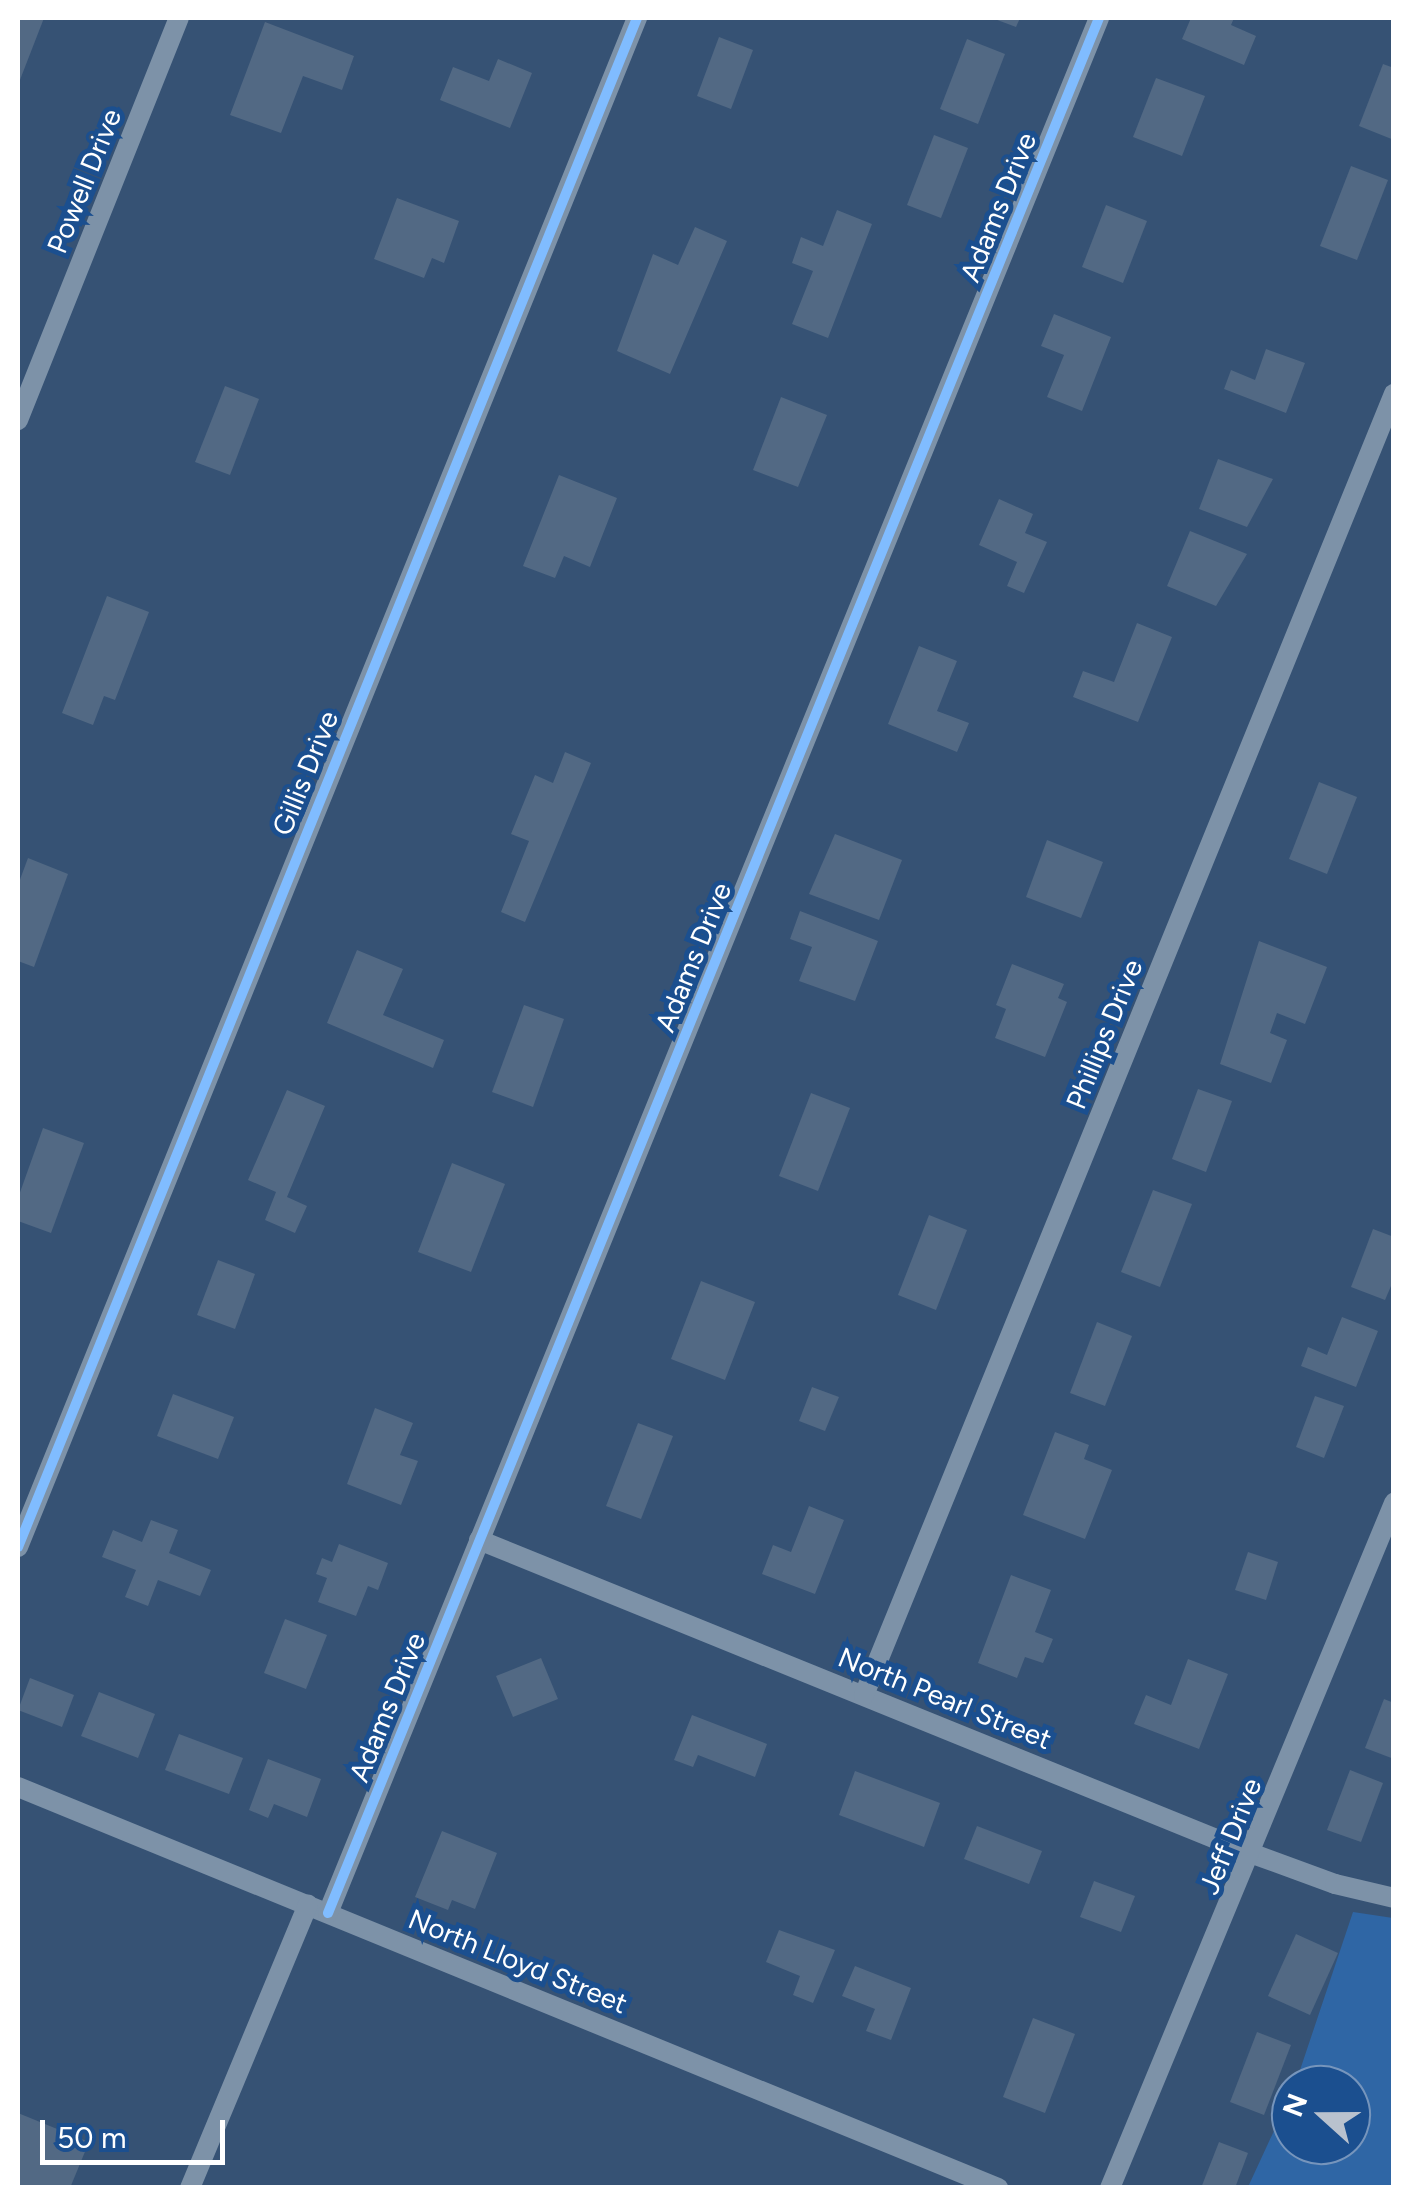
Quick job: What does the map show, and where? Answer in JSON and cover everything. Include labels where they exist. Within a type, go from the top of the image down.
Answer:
[{"type":"street","name":"Powell Drive","points":[[18,420],[179,18]]},
{"type":"street","name":"Gillis Drive","points":[[18,1547],[636,18]]},
{"type":"street","name":"Adams Drive","points":[[190,2188],[318,1909],[479,1540],[1098,18]]},
{"type":"street","name":"Phillips Drive","points":[[864,1694],[1394,394]]},
{"type":"street","name":"Jeff Drive","points":[[1110,2188],[1253,1854],[1394,1503]]},
{"type":"street","name":"North Pearl Street","points":[[479,1540],[1253,1854],[1334,1884],[1394,1898]]},
{"type":"street","name":"North Lloyd Street","points":[[18,1787],[998,2188]]},
{"type":"shaded area","points":[[1353,1912],[1393,1918],[1393,2187],[1248,2187],[1271,2137],[1271,2165],[1371,2165],[1371,2065],[1302,2065]]},
{"type":"building","points":[[18,18],[44,18],[18,85]]},
{"type":"building","points":[[992,18],[1020,18],[1016,27]]},
{"type":"building","points":[[1191,18],[1234,18],[1231,25],[1256,36],[1244,65],[1182,39]]},
{"type":"building","points":[[265,22],[354,56],[342,90],[303,76],[281,133],[230,115]]},
{"type":"building","points":[[719,37],[753,50],[731,109],[697,96]]},
{"type":"building","points":[[967,39],[1005,54],[978,124],[940,109]]},
{"type":"building","points":[[498,59],[532,73],[510,128],[440,100],[453,67],[489,81]]},
{"type":"building","points":[[1383,64],[1394,68],[1394,140],[1359,126]]},
{"type":"building","points":[[1156,78],[1205,96],[1182,156],[1133,137]]},
{"type":"building","points":[[934,135],[968,148],[941,218],[907,205]]},
{"type":"building","points":[[1351,166],[1388,180],[1357,260],[1320,246]]},
{"type":"building","points":[[397,198],[459,221],[444,263],[432,258],[424,278],[374,259]]},
{"type":"building","points":[[1106,205],[1147,221],[1123,283],[1082,267]]},
{"type":"building","points":[[837,210],[872,224],[828,338],[792,324],[813,271],[792,263],[801,237],[823,246]]},
{"type":"building","points":[[695,227],[727,241],[670,374],[617,351],[653,254],[678,265]]},
{"type":"building","points":[[1054,314],[1111,337],[1082,411],[1047,397],[1064,355],[1041,346]]},
{"type":"building","points":[[1266,349],[1305,363],[1286,413],[1224,389],[1231,370],[1255,380]]},
{"type":"building","points":[[225,386],[259,399],[230,475],[195,462]]},
{"type":"building","points":[[781,397],[827,415],[798,487],[753,470]]},
{"type":"building","points":[[1218,459],[1273,479],[1247,527],[1199,509]]},
{"type":"building","points":[[559,475],[617,498],[590,567],[564,556],[555,578],[523,566]]},
{"type":"building","points":[[999,499],[1033,514],[1025,533],[1047,542],[1024,593],[1007,586],[1017,562],[979,545]]},
{"type":"building","points":[[1190,531],[1247,554],[1216,606],[1167,586]]},
{"type":"building","points":[[107,596],[149,612],[115,700],[104,696],[93,725],[62,713]]},
{"type":"building","points":[[1137,623],[1172,637],[1138,722],[1073,697],[1083,671],[1114,682]]},
{"type":"building","points":[[919,646],[957,661],[937,711],[969,723],[957,752],[888,724]]},
{"type":"building","points":[[565,752],[591,763],[525,922],[501,912],[529,841],[511,834],[535,775],[553,783]]},
{"type":"building","points":[[1319,782],[1357,797],[1327,874],[1289,859]]},
{"type":"building","points":[[835,834],[902,860],[879,920],[809,894]]},
{"type":"building","points":[[1047,840],[1103,862],[1081,918],[1026,897]]},
{"type":"building","points":[[28,858],[68,874],[34,967],[18,961],[18,885]]},
{"type":"building","points":[[800,911],[878,941],[855,1001],[799,981],[812,947],[790,939]]},
{"type":"building","points":[[1259,941],[1327,967],[1305,1024],[1277,1013],[1270,1033],[1287,1040],[1271,1083],[1220,1064]]},
{"type":"building","points":[[357,950],[403,969],[383,1015],[444,1040],[433,1068],[327,1023]]},
{"type":"building","points":[[1012,964],[1064,984],[1058,998],[1067,1002],[1045,1057],[995,1038],[1006,1009],[996,1005]]},
{"type":"building","points":[[524,1005],[564,1019],[533,1107],[492,1092]]},
{"type":"building","points":[[1198,1089],[1232,1101],[1206,1172],[1172,1159]]},
{"type":"building","points":[[287,1090],[325,1106],[287,1197],[307,1206],[295,1233],[265,1220],[276,1192],[248,1180]]},
{"type":"building","points":[[811,1093],[850,1108],[818,1191],[779,1176]]},
{"type":"building","points":[[43,1128],[84,1143],[51,1233],[18,1221],[18,1198]]},
{"type":"building","points":[[452,1163],[505,1184],[471,1272],[418,1252]]},
{"type":"building","points":[[1153,1190],[1192,1204],[1160,1287],[1121,1272]]},
{"type":"building","points":[[929,1215],[967,1230],[936,1310],[898,1295]]},
{"type":"building","points":[[1373,1229],[1394,1237],[1394,1279],[1385,1300],[1351,1287]]},
{"type":"building","points":[[218,1260],[255,1274],[235,1329],[197,1315]]},
{"type":"building","points":[[701,1281],[755,1302],[725,1380],[671,1359]]},
{"type":"building","points":[[1342,1317],[1378,1331],[1356,1387],[1301,1366],[1308,1347],[1327,1355]]},
{"type":"building","points":[[1097,1322],[1132,1336],[1105,1406],[1070,1393]]},
{"type":"building","points":[[812,1387],[839,1397],[825,1431],[799,1421]]},
{"type":"building","points":[[173,1394],[234,1417],[218,1459],[157,1436]]},
{"type":"building","points":[[1315,1396],[1344,1406],[1324,1458],[1296,1447]]},
{"type":"building","points":[[375,1408],[413,1423],[400,1455],[418,1461],[401,1505],[347,1484]]},
{"type":"building","points":[[638,1423],[673,1436],[641,1519],[606,1506]]},
{"type":"building","points":[[1055,1432],[1089,1445],[1084,1459],[1112,1470],[1085,1539],[1023,1515]]},
{"type":"building","points":[[809,1506],[844,1520],[815,1594],[762,1574],[773,1545],[791,1552]]},
{"type":"building","points":[[151,1520],[178,1530],[169,1553],[211,1570],[200,1596],[158,1580],[148,1606],[125,1597],[136,1570],[102,1557],[113,1530],[142,1542]]},
{"type":"building","points":[[339,1544],[388,1563],[378,1590],[368,1586],[356,1616],[318,1602],[327,1578],[316,1574],[322,1558],[332,1562]]},
{"type":"building","points":[[1248,1552],[1278,1562],[1266,1600],[1235,1590]]},
{"type":"building","points":[[1011,1575],[1051,1590],[1035,1632],[1053,1639],[1043,1663],[1025,1657],[1017,1678],[978,1663]]},
{"type":"building","points":[[285,1619],[327,1635],[306,1689],[264,1673]]},
{"type":"building","points":[[541,1658],[558,1699],[513,1717],[496,1676]]},
{"type":"building","points":[[1188,1659],[1228,1674],[1199,1749],[1134,1724],[1146,1695],[1171,1705]]},
{"type":"building","points":[[30,1678],[74,1695],[62,1727],[18,1710]]},
{"type":"building","points":[[99,1692],[155,1714],[138,1758],[81,1736]]},
{"type":"building","points":[[1384,1699],[1394,1703],[1394,1759],[1365,1748]]},
{"type":"building","points":[[692,1715],[767,1744],[755,1777],[698,1755],[693,1767],[674,1760]]},
{"type":"building","points":[[179,1734],[243,1758],[229,1794],[165,1770]]},
{"type":"building","points":[[268,1759],[321,1779],[307,1817],[274,1804],[268,1818],[249,1810]]},
{"type":"building","points":[[1350,1770],[1383,1783],[1361,1842],[1327,1830]]},
{"type":"building","points":[[855,1771],[940,1803],[924,1847],[839,1815]]},
{"type":"building","points":[[977,1826],[1042,1851],[1029,1884],[964,1859]]},
{"type":"building","points":[[442,1831],[497,1853],[475,1909],[452,1900],[448,1910],[415,1897]]},
{"type":"building","points":[[1094,1881],[1135,1896],[1121,1932],[1080,1917]]},
{"type":"building","points":[[779,1930],[835,1950],[813,2003],[793,1995],[800,1976],[766,1962]]},
{"type":"building","points":[[1296,1934],[1338,1953],[1310,2015],[1268,1996]]},
{"type":"building","points":[[855,1966],[911,1988],[891,2040],[866,2031],[875,2009],[842,1996]]},
{"type":"building","points":[[1033,2018],[1075,2034],[1045,2113],[1003,2097]]},
{"type":"building","points":[[1257,2032],[1291,2045],[1283,2065],[1271,2065],[1271,2097],[1264,2115],[1230,2102]]},
{"type":"building","points":[[18,2113],[89,2142],[70,2188],[18,2188]]},
{"type":"building","points":[[1219,2142],[1248,2153],[1235,2188],[1201,2188]]},
{"type":"cycle path","points":[[18,1547],[637,18]]},
{"type":"cycle path","points":[[328,1913],[1099,18]]}]
